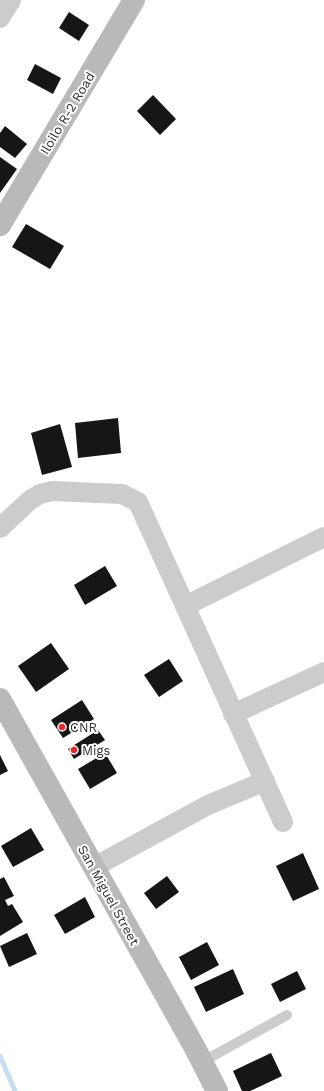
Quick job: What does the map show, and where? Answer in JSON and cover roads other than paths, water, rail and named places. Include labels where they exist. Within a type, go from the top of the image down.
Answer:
[{"type":"main road","name":"Iloilo R-2 Road","points":[[0,225],[134,0]]},
{"type":"main road","name":"San Miguel Street","points":[[0,699],[217,1091]]},
{"type":"street","points":[[0,18],[11,0]]},
{"type":"street","points":[[0,528],[30,500],[40,494],[52,491],[122,494],[138,502],[283,822]]},
{"type":"street","points":[[185,606],[324,537]]},
{"type":"street","points":[[233,714],[324,672]]},
{"type":"street","points":[[94,867],[208,805],[265,781]]},
{"type":"lane","points":[[202,1062],[286,1015]]},
{"type":"waterway","points":[[0,1056],[15,1091]]},
{"type":"place","name":"CNR","points":[[62,727]]},
{"type":"place","name":"Migs","points":[[74,750]]}]
